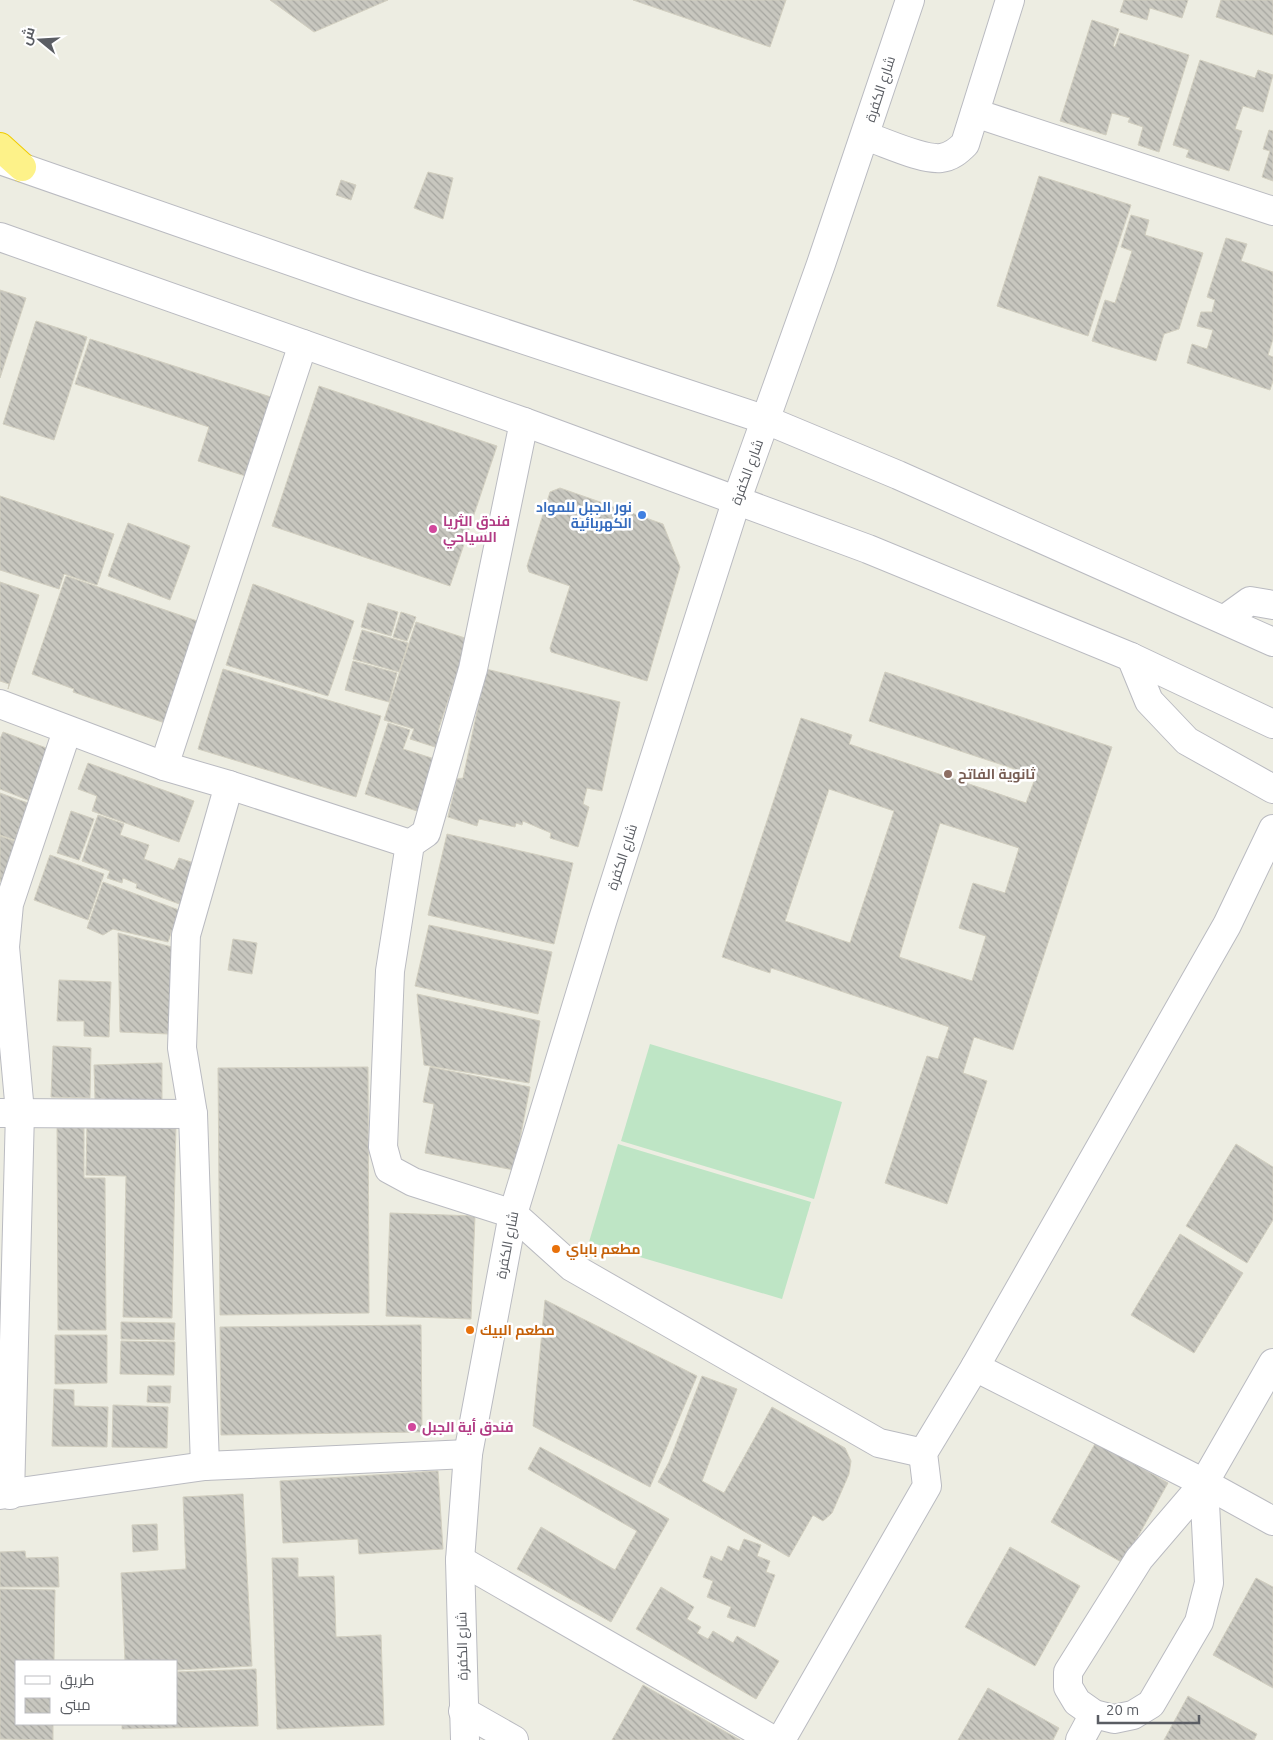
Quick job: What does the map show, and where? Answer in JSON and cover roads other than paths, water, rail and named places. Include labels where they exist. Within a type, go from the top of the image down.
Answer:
[{"type":"highway","points":[[0,147],[11,163]]},
{"type":"street","name":"شارع الكفرة","points":[[465,1740],[460,1560],[468,1454],[513,1214],[602,922],[737,499],[865,136],[910,0]]},
{"type":"street","points":[[865,136],[926,156],[941,158],[955,153],[965,144],[1010,0]]},
{"type":"street","points":[[975,113],[1273,211]]},
{"type":"street","points":[[11,163],[362,286],[766,420],[898,475],[1273,642]]},
{"type":"street","points":[[0,237],[524,422],[737,499],[868,549],[1131,657],[1273,724]]},
{"type":"street","points":[[164,766],[303,344]]},
{"type":"street","points":[[524,422],[473,668],[426,833],[410,844],[390,971],[383,1147],[389,1169],[413,1182],[513,1214],[572,1267],[879,1443],[923,1453]]},
{"type":"street","points":[[1225,619],[1250,601],[1273,605]]},
{"type":"street","points":[[1131,657],[1149,702],[1187,741],[1273,789]]},
{"type":"street","points":[[0,704],[67,731],[164,766],[230,785],[410,844]]},
{"type":"street","points":[[67,731],[9,904],[5,947],[10,1112],[5,1495],[205,1466],[468,1454]]},
{"type":"street","points":[[205,1466],[193,1114],[182,1048],[186,935],[230,785]]},
{"type":"street","points":[[781,1740],[927,1486],[923,1453],[975,1367],[1227,925],[1273,829]]},
{"type":"street","points":[[10,1112],[193,1114]]},
{"type":"street","points":[[1204,1483],[1209,1583],[1199,1622],[1151,1704],[1133,1716],[1114,1719],[1094,1714],[1077,1702],[1068,1687],[1068,1672],[1139,1559],[1204,1483],[1273,1363]]},
{"type":"street","points":[[975,1367],[1204,1483],[1273,1521]]},
{"type":"street","points":[[460,1560],[773,1740]]},
{"type":"street","points":[[463,1711],[514,1740]]},
{"type":"street","points":[[1080,1740],[1094,1714]]},
{"type":"place","name":"نور الجبل للمواد الكهربائية","points":[[642,515]]},
{"type":"place","name":"فندق الثريا السياحي","points":[[433,529]]},
{"type":"place","name":"ثانوية الفاتح","points":[[948,774]]},
{"type":"place","name":"مطعم باباي","points":[[556,1249]]},
{"type":"place","name":"مطعم البيك","points":[[470,1330]]},
{"type":"place","name":"فندق أية الجبل","points":[[412,1427]]}]
